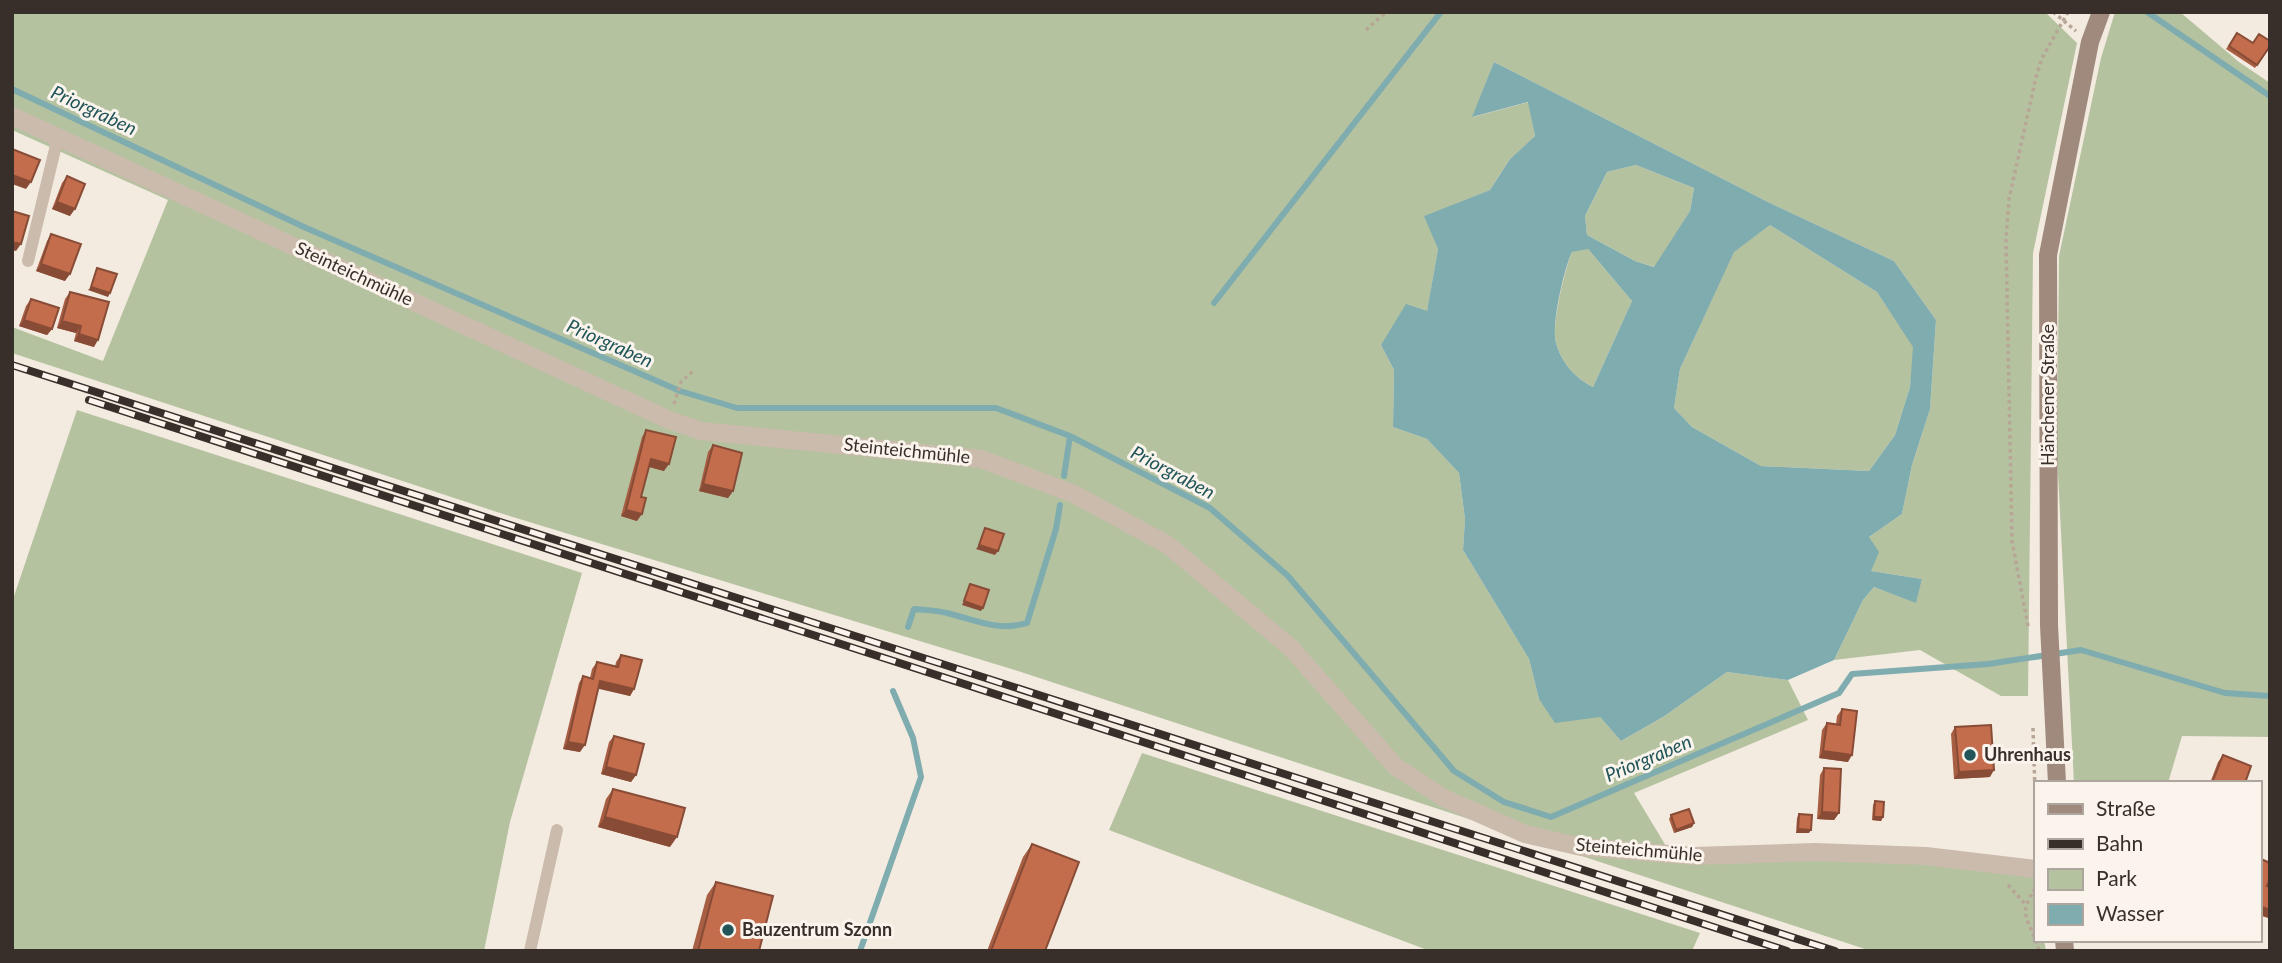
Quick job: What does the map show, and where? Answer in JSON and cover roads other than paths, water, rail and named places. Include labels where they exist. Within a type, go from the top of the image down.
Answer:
[{"type":"main road","name":"Hänchener Straße","points":[[2057,781],[2049,625],[2048,256],[2090,41],[2101,12]]},
{"type":"street","name":"Steinteichmühle","points":[[12,116],[701,431],[981,459],[1074,494],[1168,544],[1291,648],[1396,767],[1444,798],[1525,834],[1581,847],[1694,856],[1815,852],[1899,855],[2034,869]]},
{"type":"lane","points":[[28,261],[58,137]]},
{"type":"lane","points":[[530,951],[557,830]]},
{"type":"water","points":[[1494,62],[1770,203],[1894,261],[1936,320],[1930,409],[1912,465],[1902,514],[1869,537],[1879,552],[1871,571],[1922,579],[1916,603],[1874,587],[1863,600],[1834,660],[1788,680],[1727,672],[1663,717],[1621,741],[1600,717],[1555,723],[1539,699],[1529,659],[1463,550],[1465,519],[1459,473],[1427,439],[1393,427],[1394,370],[1381,345],[1406,304],[1427,311],[1438,249],[1424,216],[1490,190],[1510,159],[1535,136],[1528,102],[1472,117]],"holes":[[[1636,165],[1694,188],[1690,211],[1654,267],[1635,261],[1587,235],[1585,216],[1607,172]],[[1770,225],[1877,292],[1913,347],[1910,387],[1895,435],[1869,471],[1761,466],[1692,427],[1674,408],[1680,369],[1734,252]],[[1588,249],[1632,301],[1593,387],[1570,369],[1556,343],[1555,324],[1559,297],[1572,252]]]},
{"type":"waterway","points":[[1214,303],[1441,12]]},
{"type":"waterway","points":[[2147,12],[2270,96]]},
{"type":"waterway","name":"Priorgraben","points":[[12,89],[304,227],[680,391],[737,408],[996,408],[1070,436],[1210,508],[1288,576],[1454,771],[1504,802],[1551,817],[1839,693],[1852,674],[1988,664],[2081,650],[2225,693],[2270,696]]},
{"type":"waterway","points":[[1064,476],[1070,436]]},
{"type":"waterway","points":[[908,627],[914,609],[943,612],[997,626],[1027,623],[1056,529],[1060,505]]},
{"type":"waterway","points":[[860,951],[921,777],[913,738],[893,691]]},
{"type":"railway","points":[[12,365],[1835,951]]},
{"type":"railway","points":[[89,400],[1787,951]]},
{"type":"place","name":"Uhrenhaus","points":[[1970,755]]},
{"type":"place","name":"Bauzentrum Szonn","points":[[728,930]]}]
